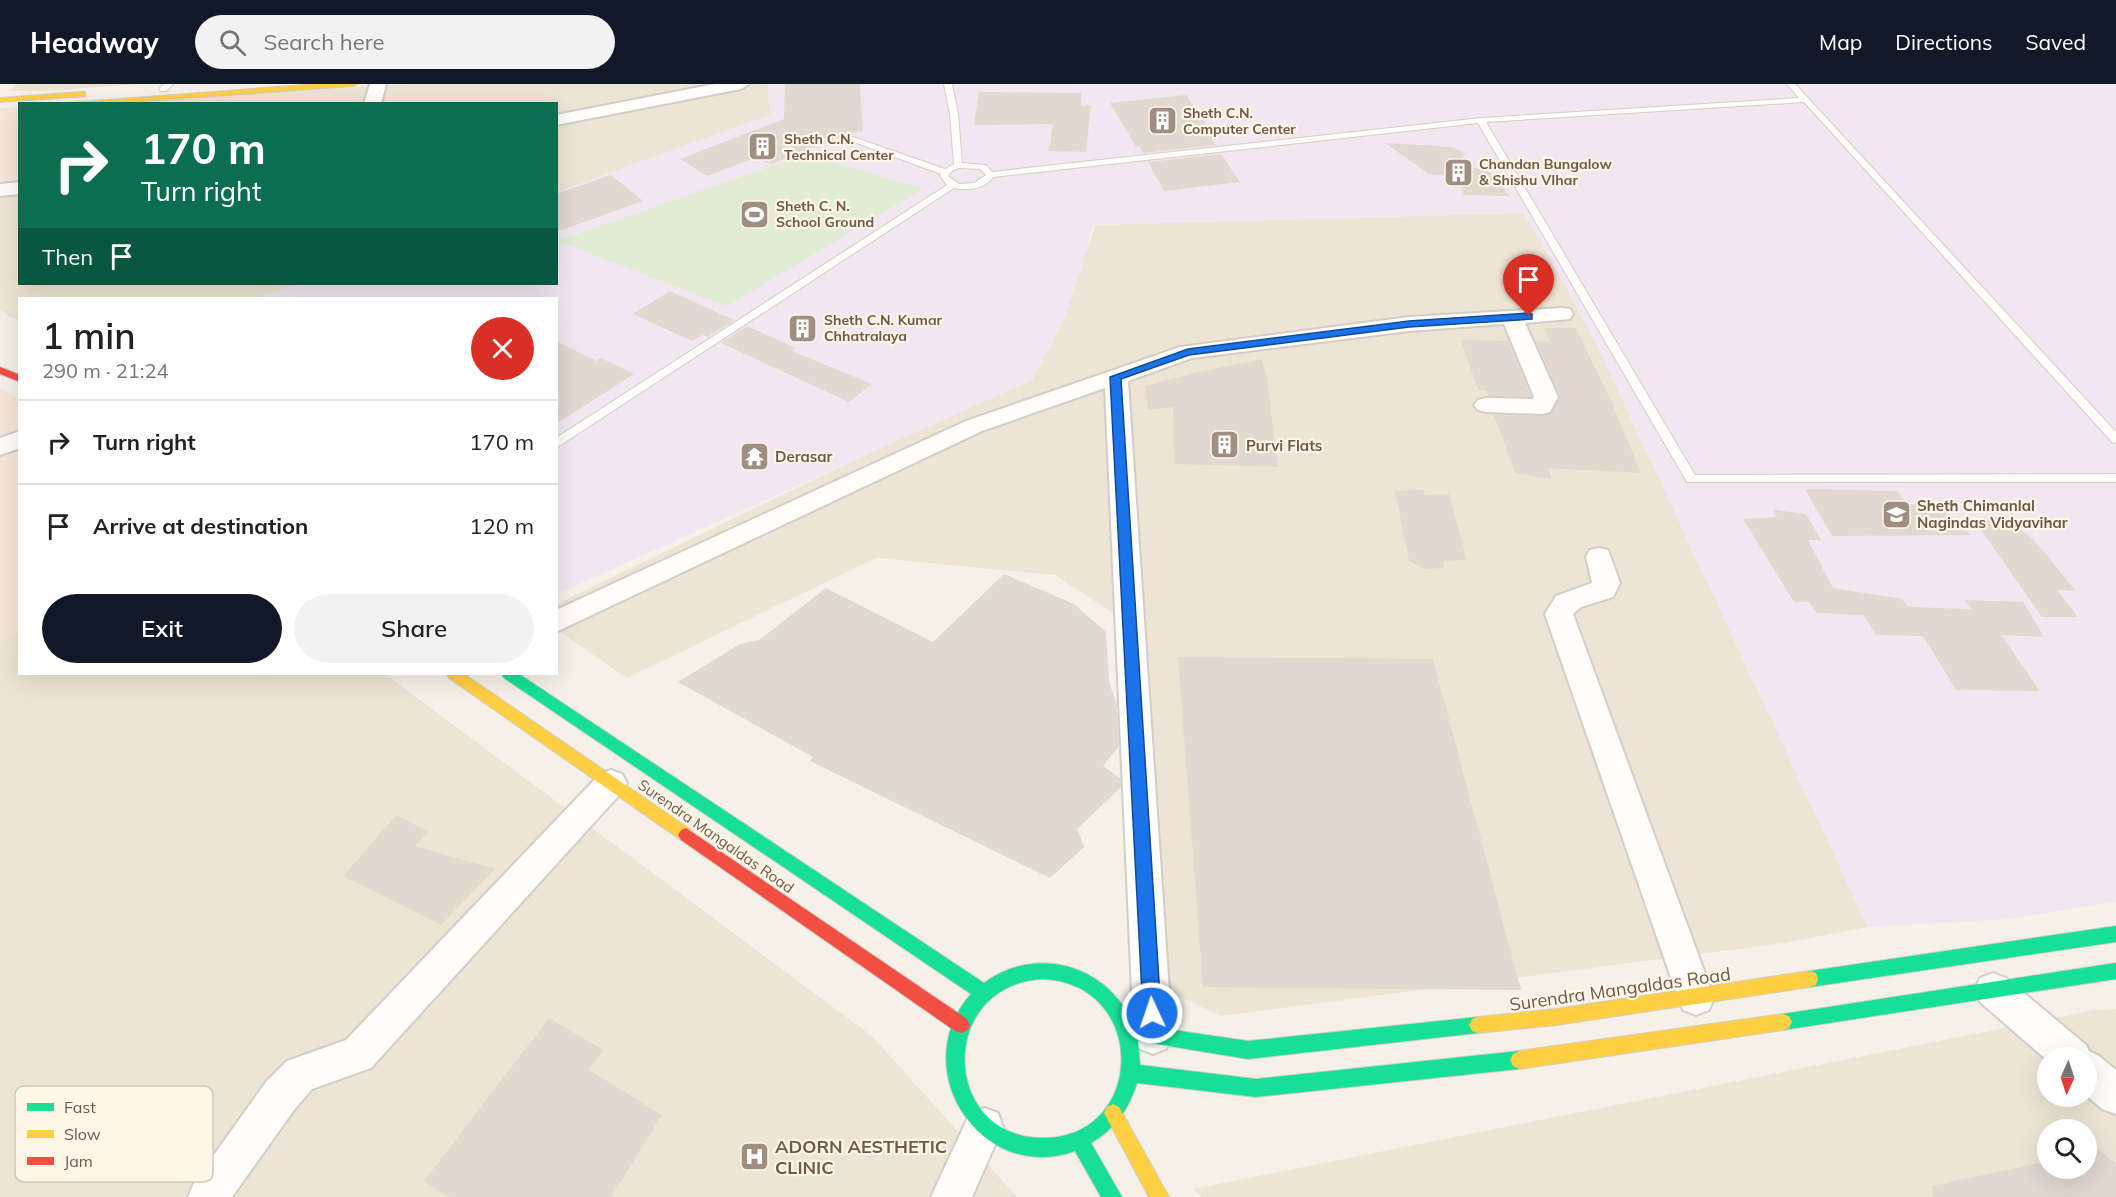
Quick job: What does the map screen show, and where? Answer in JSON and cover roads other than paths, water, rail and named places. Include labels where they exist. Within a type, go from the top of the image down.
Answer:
[{"type":"main road","points":[[0,100],[166,86],[233,84]]},
{"type":"main road","points":[[88,102],[353,84]]},
{"type":"main road","points":[[0,107],[18,106]]},
{"type":"main road","points":[[0,370],[18,378]]},
{"type":"main road","name":"Surendra Mangaldas Road","points":[[455,675],[961,1025]]},
{"type":"main road","name":"Surendra Mangaldas Road","points":[[510,675],[984,993]]},
{"type":"main road","name":"Surendra Mangaldas Road","points":[[1140,1033],[1248,1050],[1556,1017],[2116,934]]},
{"type":"main road","points":[[1036,971],[1065,973],[1091,984],[1113,1003],[1140,1033],[1132,1050],[1131,1073],[1125,1094],[1113,1113],[1098,1128],[1079,1140],[1056,1146],[1032,1146],[1009,1141],[984,1127],[966,1105],[955,1079],[954,1052],[961,1025],[970,1008],[984,993],[1017,975],[1036,971]]},
{"type":"main road","points":[[1131,1073],[1256,1088],[1572,1054],[2116,971]]},
{"type":"main road","points":[[1113,1113],[1159,1197]]},
{"type":"main road","points":[[1079,1140],[1112,1197]]},
{"type":"street","points":[[373,102],[378,84]]},
{"type":"street","points":[[558,120],[741,84]]},
{"type":"street","points":[[0,190],[18,188]]},
{"type":"street","points":[[558,621],[974,426],[1188,352],[1409,324],[1562,314]]},
{"type":"street","points":[[1486,405],[1542,407],[1546,398],[1512,317]]},
{"type":"street","points":[[1116,377],[1140,1033]]},
{"type":"street","points":[[0,447],[18,440]]},
{"type":"street","points":[[1599,558],[1606,583],[1603,590],[1566,601],[1561,605],[1558,614],[1696,998]]},
{"type":"street","points":[[208,1197],[280,1096],[300,1074],[358,1055],[611,783]]},
{"type":"street","points":[[1993,990],[2060,1047]]},
{"type":"street","points":[[2097,1079],[2116,1095]]},
{"type":"street","points":[[951,1197],[984,1127]]},
{"type":"lane","points":[[948,84],[954,114],[958,165]]},
{"type":"lane","points":[[1791,84],[2116,440]]},
{"type":"lane","points":[[945,172],[945,180],[953,185],[976,186],[988,179],[990,175],[1481,120],[1805,100]]},
{"type":"lane","points":[[1481,120],[1691,478],[2116,478]]},
{"type":"lane","points":[[850,139],[945,172],[958,165],[976,165],[988,171],[990,175]]},
{"type":"lane","points":[[558,443],[953,185]]},
{"type":"place","name":"Sheth C.N. Computer Center","points":[[1162,121]]},
{"type":"place","name":"Sheth C.N. Technical Center","points":[[763,147]]},
{"type":"place","name":"Chandan Bungalow & Shishu VIhar","points":[[1458,172]]},
{"type":"place","name":"Sheth C. N. School Ground","points":[[755,214]]},
{"type":"place","name":"Sheth C.N. Kumar Chhatralaya","points":[[803,328]]},
{"type":"place","name":"Purvi Flats","points":[[1225,445]]},
{"type":"place","name":"Derasar","points":[[754,456]]},
{"type":"place","name":"Sheth Chimanlal Nagindas Vidyavihar","points":[[1896,514]]},
{"type":"place","name":"ADORN AESTHETIC CLINIC","points":[[754,1156]]}]
